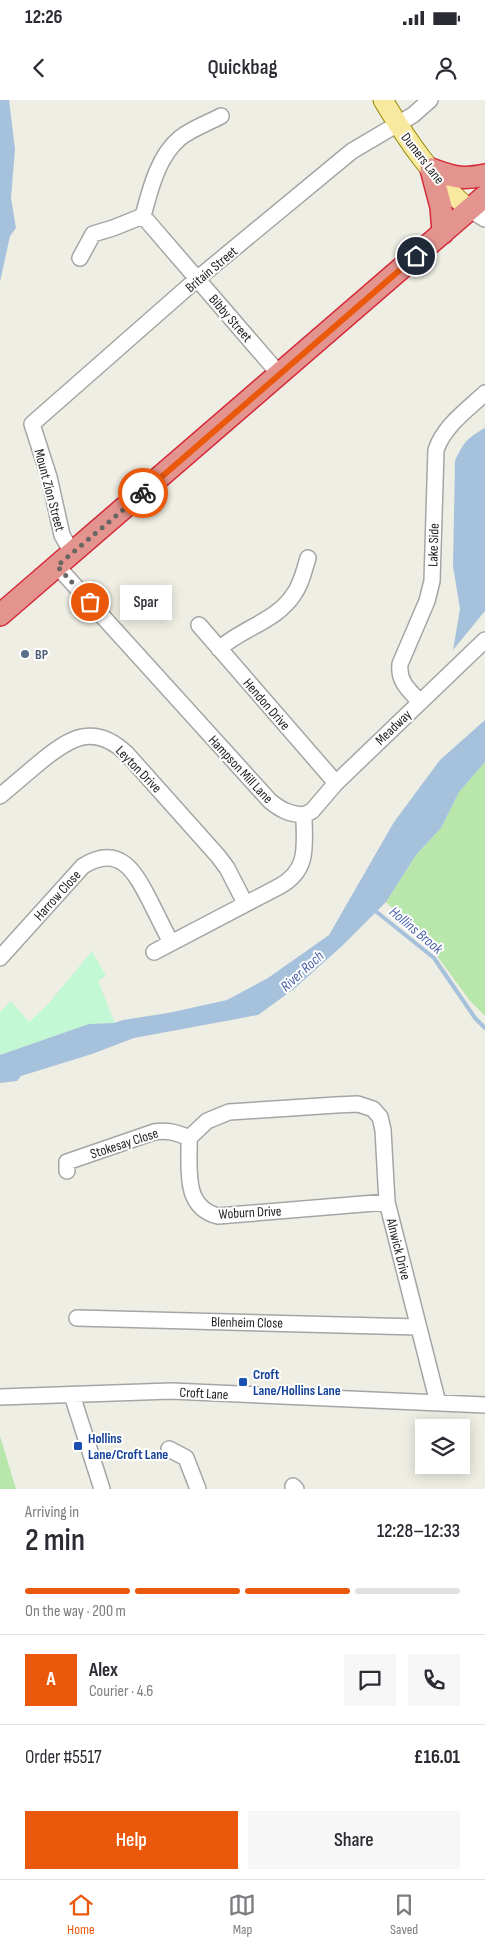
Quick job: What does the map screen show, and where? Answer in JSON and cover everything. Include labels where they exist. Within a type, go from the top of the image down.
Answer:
[{"type":"highway","points":[[431,168],[465,179],[485,175]]},
{"type":"highway","points":[[431,168],[441,207],[443,233]]},
{"type":"highway","points":[[0,615],[443,233],[480,208]]},
{"type":"main road","name":"Dumers Lane","points":[[383,100],[398,124],[452,194],[480,208]]},
{"type":"street","name":"Britain Street","points":[[32,424],[198,279],[352,151],[412,115],[430,100]]},
{"type":"street","points":[[80,258],[93,234],[143,216],[149,192],[167,150],[181,137],[221,116]]},
{"type":"street","name":"Bibby Street","points":[[143,216],[280,374]]},
{"type":"street","name":"Lake Side","points":[[420,702],[403,684],[399,672],[400,664],[427,600],[432,581],[436,450],[439,440],[448,428],[485,393]]},
{"type":"street","name":"Mount Zion Street","points":[[32,424],[49,477],[62,535],[65,560]]},
{"type":"street","points":[[219,649],[230,639],[270,617],[287,603],[299,585],[308,558]]},
{"type":"street","name":"Hampson Mill Lane","points":[[65,560],[270,801],[282,811],[304,815]]},
{"type":"street","name":"Hendon Drive","points":[[199,625],[336,783]]},
{"type":"street","name":"Meadway","points":[[304,815],[312,811],[336,783],[485,640]]},
{"type":"street","name":"Leyton Drive","points":[[0,796],[63,743],[87,736],[113,742],[128,754],[218,856],[227,868],[245,903]]},
{"type":"street","points":[[154,952],[286,882],[296,872],[304,853],[304,815]]},
{"type":"street","name":"Harrow Close","points":[[0,958],[83,866],[102,859],[116,860],[133,870],[171,943]]},
{"type":"street","name":"Alnwick Drive","points":[[189,1138],[207,1121],[229,1112],[378,1104],[383,1130],[387,1202],[438,1403]]},
{"type":"street","name":"Stokesay Close","points":[[67,1171],[67,1162],[154,1132],[165,1130],[177,1132],[189,1138]]},
{"type":"street","name":"Woburn Drive","points":[[189,1138],[192,1192],[196,1202],[204,1211],[211,1214],[218,1216],[387,1202]]},
{"type":"street","name":"Blenheim Close","points":[[77,1318],[418,1327]]},
{"type":"street","name":"Croft Lane","points":[[0,1397],[171,1391],[485,1405]]},
{"type":"street","points":[[72,1395],[102,1489]]},
{"type":"street","points":[[169,1449],[186,1458],[198,1489]]},
{"type":"green space","points":[[485,762],[485,1016],[470,1001],[429,945],[386,902],[416,855],[441,828],[459,792]]},
{"type":"green space","points":[[92,951],[106,976],[98,981],[115,1023],[89,1024],[0,1055],[0,1012],[11,1001],[29,1022],[49,1003]]},
{"type":"green space","points":[[0,1436],[16,1489],[0,1489]]},
{"type":"water","points":[[0,100],[9,100],[15,149],[11,198],[16,228],[10,236],[0,282]]},
{"type":"water","points":[[485,428],[485,611],[453,650],[460,609],[453,566],[455,461],[466,442]]},
{"type":"water","name":"River Roch","points":[[485,720],[485,762],[459,792],[441,828],[416,855],[386,902],[343,945],[294,989],[258,1015],[134,1038],[92,1054],[21,1076],[17,1081],[0,1083],[0,1055],[89,1024],[114,1023],[227,1000],[268,978],[329,935],[394,822],[440,760]]},
{"type":"waterway","name":"Hollins Brook","points":[[373,909],[434,958],[475,1018],[485,1028]]},
{"type":"way so far","points":[[90,602],[57,566],[143,493]]},
{"type":"place","name":"Spar","points":[[90,602]]},
{"type":"place","name":"BP","points":[[25,654]]},
{"type":"place","name":"Croft Lane/Hollins Lane","points":[[243,1382]]},
{"type":"place","name":"Hollins Lane/Croft Lane","points":[[78,1446]]},
{"type":"route","points":[[143,493],[416,256]]}]
